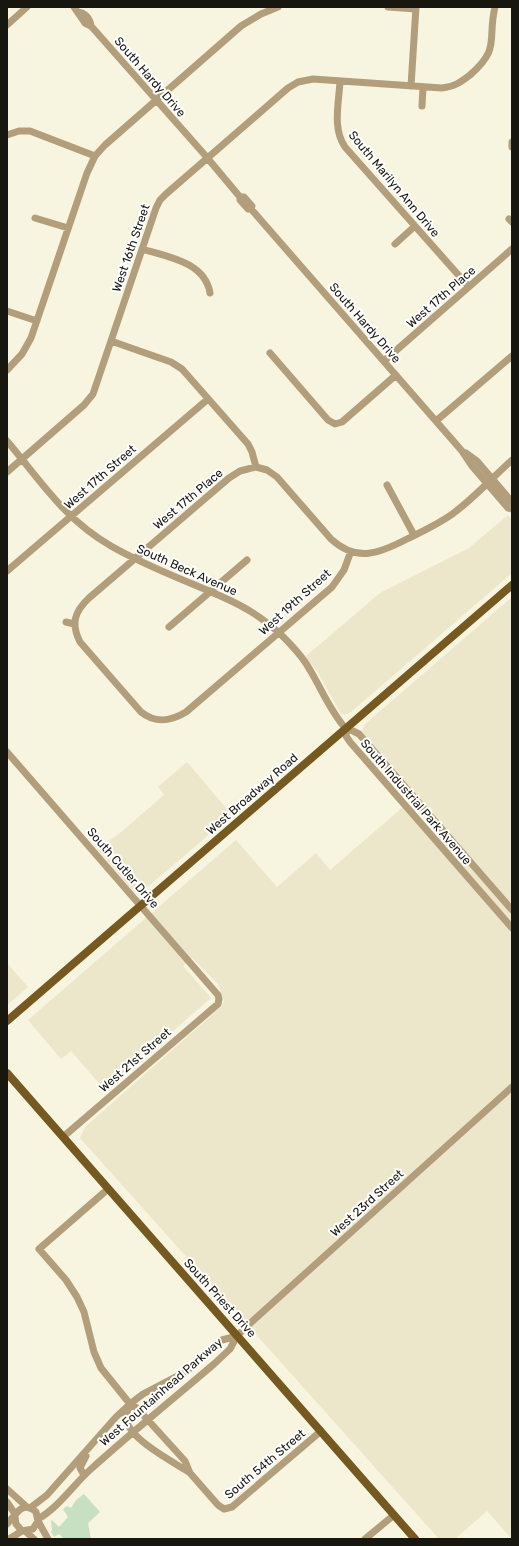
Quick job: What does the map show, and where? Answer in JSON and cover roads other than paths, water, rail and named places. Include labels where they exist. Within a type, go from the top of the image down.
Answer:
[{"type":"main road","name":"West Broadway Road","points":[[7,1021],[512,585]]},
{"type":"main road","name":"South Priest Drive","points":[[7,1073],[415,1539]]},
{"type":"street","points":[[7,25],[27,7]]},
{"type":"street","points":[[7,370],[19,358],[25,349],[37,321],[87,173],[95,156],[102,148],[241,26],[261,14],[278,7]]},
{"type":"street","points":[[388,7],[416,8],[411,86]]},
{"type":"street","name":"West 16th Street","points":[[7,472],[90,399],[160,200],[288,88],[298,82],[309,79],[423,87],[452,87],[462,81],[481,65],[488,55],[495,7]]},
{"type":"street","name":"South Hardy Drive","points":[[76,9],[79,17],[91,26],[207,158],[240,197],[240,200],[248,209],[251,209],[462,451],[477,461],[508,508],[512,509]]},
{"type":"street","name":"South Marilyn Ann Drive","points":[[340,81],[337,124],[340,139],[345,147],[469,287]]},
{"type":"street","points":[[422,106],[423,87]]},
{"type":"street","points":[[7,135],[19,131],[30,131],[95,156]]},
{"type":"street","points":[[512,142],[512,147]]},
{"type":"street","points":[[35,218],[68,228]]},
{"type":"street","points":[[394,244],[415,226]]},
{"type":"street","points":[[142,249],[194,267],[205,278],[210,293]]},
{"type":"street","name":"West 17th Place","points":[[384,361],[512,249]]},
{"type":"street","points":[[7,311],[37,321]]},
{"type":"street","points":[[111,341],[175,364],[184,371],[248,444],[256,467],[267,470],[277,477],[331,539],[340,546],[351,551],[363,554],[380,552],[449,516],[512,460]]},
{"type":"street","points":[[270,354],[328,420],[335,424],[342,422],[396,375]]},
{"type":"street","points":[[436,421],[512,356]]},
{"type":"street","name":"West 17th Street","points":[[7,571],[208,399]]},
{"type":"street","name":"South Beck Avenue","points":[[7,442],[71,517],[101,540],[135,558],[248,610],[278,632],[309,668],[326,700],[346,729]]},
{"type":"street","name":"West 17th Place","points":[[74,624],[77,613],[84,602],[135,558],[234,474],[256,467]]},
{"type":"street","name":"South Hardy Drive","points":[[489,481],[512,502]]},
{"type":"street","points":[[387,485],[414,535]]},
{"type":"street","name":"West 19th Street","points":[[74,624],[77,636],[84,647],[138,709],[145,716],[160,724],[186,712],[335,583],[344,570],[351,551]]},
{"type":"street","points":[[169,627],[247,560]]},
{"type":"street","points":[[66,622],[74,624]]},
{"type":"street","name":"South Industrial Park Avenue","points":[[512,910],[359,734],[346,729],[346,736],[350,742],[512,928]]},
{"type":"street","name":"South Cutler Drive","points":[[7,752],[141,905],[218,995],[219,999]]},
{"type":"street","name":"West 21st Street","points":[[63,1137],[218,1004],[219,999]]},
{"type":"street","name":"West 23rd Street","points":[[237,1336],[512,1087]]},
{"type":"street","points":[[108,1189],[39,1249],[74,1292],[84,1312],[92,1346],[98,1363],[107,1377],[130,1404],[126,1417],[127,1422],[133,1432]]},
{"type":"street","name":"West Fountainhead Parkway","points":[[29,1507],[44,1498],[119,1413],[142,1394],[186,1372],[222,1340],[237,1336]]},
{"type":"street","name":"West Fountainhead Parkway","points":[[38,1520],[46,1514],[84,1475],[226,1353],[237,1336]]},
{"type":"street","name":"South 54th Street","points":[[130,1404],[136,1407],[148,1420],[184,1461],[190,1473],[218,1505],[224,1509],[228,1509],[321,1431]]},
{"type":"street","name":"South 54th Street","points":[[133,1432],[154,1451],[190,1473]]},
{"type":"street","points":[[84,1475],[80,1465],[91,1445]]},
{"type":"street","points":[[7,1489],[36,1512],[38,1520],[48,1539]]},
{"type":"street","points":[[7,1502],[15,1515],[16,1524],[34,1539]]},
{"type":"street","points":[[7,1524],[20,1508],[29,1507]]},
{"type":"street","points":[[365,1539],[394,1515]]},
{"type":"street","points":[[9,1539],[23,1531],[33,1529],[38,1520]]}]
